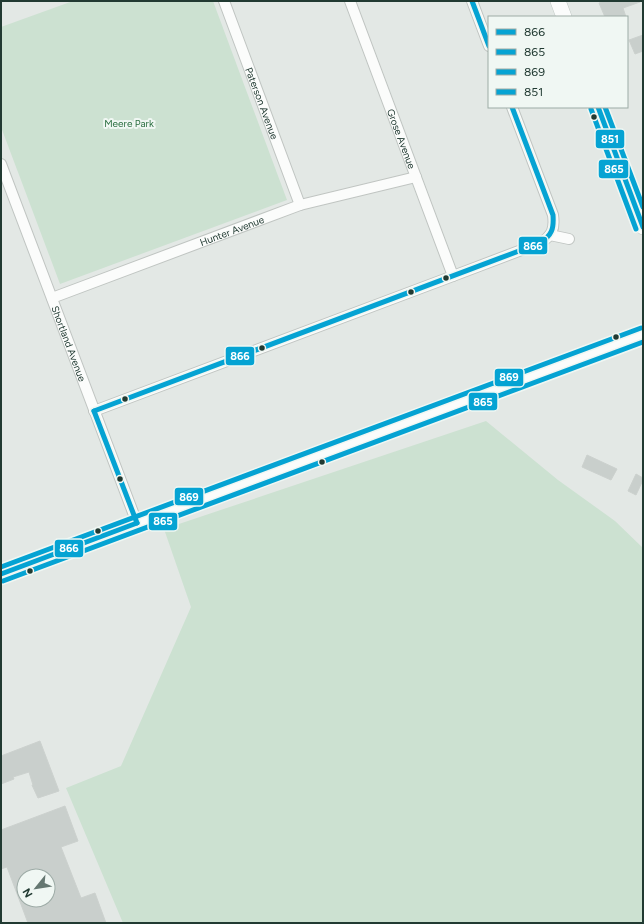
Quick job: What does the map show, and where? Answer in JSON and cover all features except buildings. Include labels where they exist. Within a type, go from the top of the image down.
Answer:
[{"type":"main road","points":[[558,1],[564,16]]},
{"type":"main road","points":[[598,108],[643,227]]},
{"type":"street","name":"Paterson Avenue","points":[[224,1],[300,205]]},
{"type":"street","name":"Grose Avenue","points":[[350,1],[454,276]]},
{"type":"street","points":[[472,1],[488,43]]},
{"type":"street","points":[[94,411],[454,276],[540,243],[546,239],[550,235],[553,228],[553,215],[512,108]]},
{"type":"street","name":"Shortland Avenue","points":[[1,164],[137,523]]},
{"type":"street","name":"Hunter Avenue","points":[[52,298],[300,205],[416,177]]},
{"type":"street","points":[[550,235],[569,240]]},
{"type":"street","points":[[1,574],[643,335]]},
{"type":"green space","name":"Meere Park","points":[[73,1],[213,1],[287,200],[60,284],[1,127],[1,27]]},
{"type":"green space","points":[[486,421],[558,480],[615,521],[643,548],[643,923],[123,923],[66,788],[121,766],[191,607],[164,529]]},
{"type":"transit line","name":"866","points":[[472,1],[488,43]]},
{"type":"transit line","name":"866","points":[[94,411],[540,243],[550,234],[553,224],[553,215],[512,108]]},
{"type":"transit line","name":"851","points":[[598,108],[643,227]]},
{"type":"transit line","points":[[605,108],[643,207]]},
{"type":"transit line","name":"865","points":[[591,109],[636,229]]},
{"type":"transit line","name":"869","points":[[1,567],[641,328]]},
{"type":"transit line","name":"865","points":[[3,581],[643,342]]},
{"type":"transit line","name":"866","points":[[94,411],[137,523]]},
{"type":"transit line","name":"866","points":[[1,574],[137,523]]}]
